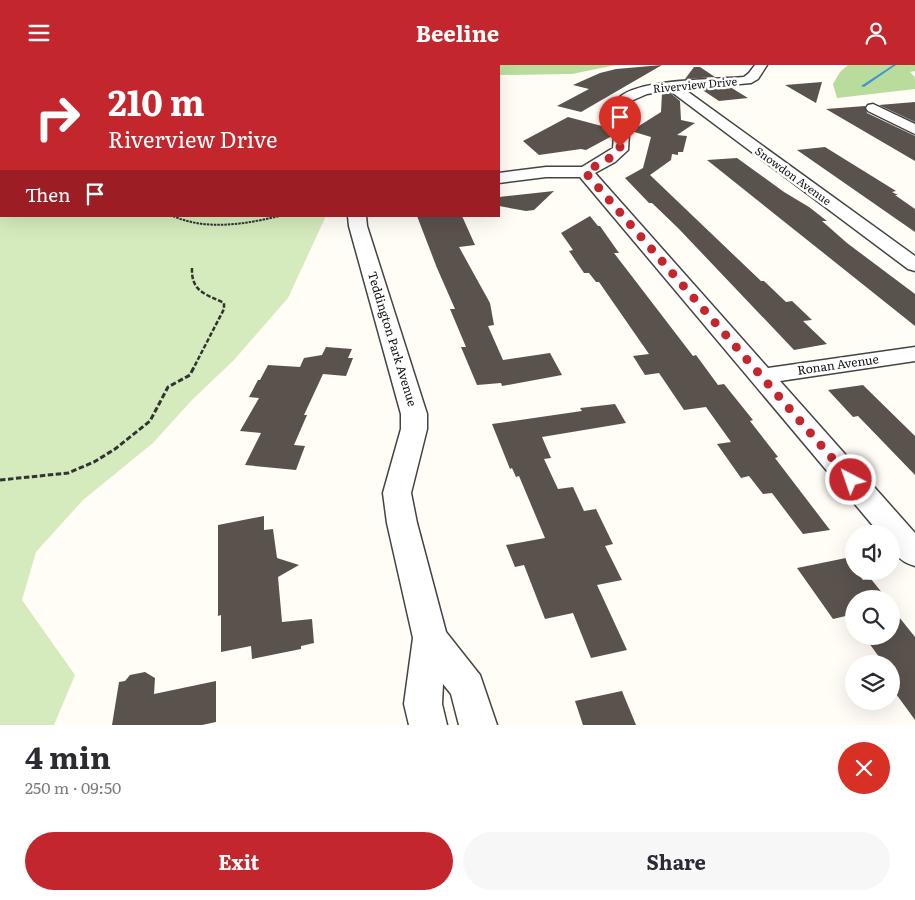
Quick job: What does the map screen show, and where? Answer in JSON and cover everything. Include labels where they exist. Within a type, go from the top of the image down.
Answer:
[{"type":"street","name":"Riverview Drive","points":[[500,178],[546,172],[585,172],[609,159],[620,150],[624,100],[628,95],[646,89],[747,79],[754,76],[761,65]]},
{"type":"street","name":"Snowdon Avenue","points":[[672,86],[915,265]]},
{"type":"street","points":[[873,108],[915,130]]},
{"type":"street","points":[[585,172],[915,554]]},
{"type":"street","name":"Teddington Park Avenue","points":[[357,217],[358,226],[413,407],[414,429],[397,493],[402,523],[430,638],[423,704],[428,725]]},
{"type":"street","name":"Ronan Avenue","points":[[762,376],[915,354]]},
{"type":"street","name":"Teddington Park Avenue","points":[[430,638],[467,687],[478,725]]},
{"type":"path","points":[[176,217],[188,222],[217,225],[251,222],[275,217]]},
{"type":"path","points":[[0,480],[68,473],[94,462],[115,449],[150,421],[168,387],[184,380],[190,375],[200,359],[224,309],[224,303],[197,290],[191,278],[192,268]]},
{"type":"green space","points":[[500,65],[616,65],[572,74],[500,75]]},
{"type":"green space","points":[[848,65],[915,65],[915,71],[910,72],[915,77],[915,89],[837,98],[833,84],[840,72]]},
{"type":"green space","points":[[0,217],[326,217],[288,298],[234,360],[192,400],[153,443],[83,500],[36,552],[22,600],[75,675],[54,725],[0,725]]},
{"type":"building","points":[[662,65],[581,112],[557,106],[589,89],[573,85],[600,73],[616,69]]},
{"type":"building","points":[[694,67],[700,67],[715,77],[685,79]]},
{"type":"building","points":[[822,82],[816,103],[785,85]]},
{"type":"building","points":[[730,87],[748,98],[719,101],[701,89]]},
{"type":"building","points":[[669,92],[680,101],[681,120],[695,123],[677,135],[687,136],[683,152],[678,152],[678,155],[672,154],[671,160],[650,175],[761,281],[764,281],[786,302],[792,301],[812,320],[803,321],[827,344],[794,350],[678,228],[652,203],[649,203],[625,178],[643,168],[651,137],[631,131],[661,112],[662,93]]},
{"type":"building","points":[[915,102],[915,122],[879,105]]},
{"type":"building","points":[[865,106],[867,113],[915,136],[915,161],[826,109]]},
{"type":"building","points":[[568,117],[613,129],[612,136],[586,150],[581,149],[539,155],[523,141]]},
{"type":"building","points":[[825,147],[896,191],[892,192],[915,209],[915,232],[797,150]]},
{"type":"building","points":[[737,158],[784,192],[809,207],[827,221],[822,221],[847,243],[915,294],[915,326],[707,160]]},
{"type":"building","points":[[554,191],[534,210],[526,211],[500,206],[500,197]]},
{"type":"building","points":[[590,216],[600,226],[619,253],[614,253],[693,356],[696,355],[718,385],[724,384],[753,420],[750,421],[778,457],[775,458],[830,530],[803,534],[772,493],[763,494],[749,476],[741,478],[717,444],[731,442],[706,407],[684,410],[659,373],[645,375],[633,356],[649,354],[599,282],[596,282],[589,273],[584,273],[569,251],[573,250],[561,233]]},
{"type":"building","points":[[417,217],[462,217],[475,245],[459,247],[490,303],[494,325],[488,326],[503,360],[550,353],[562,375],[502,386],[501,383],[477,385],[461,347],[466,347],[450,309],[455,309]]},
{"type":"building","points":[[326,347],[352,349],[348,358],[353,358],[346,376],[323,374],[304,415],[307,415],[294,445],[305,446],[296,470],[245,465],[261,433],[240,431],[259,398],[249,397],[268,365],[300,367],[304,358],[322,355]]},
{"type":"building","points":[[863,385],[915,436],[915,475],[858,416],[853,417],[828,390]]},
{"type":"building","points":[[615,404],[626,423],[542,437],[551,458],[544,459],[558,489],[573,487],[584,511],[596,509],[613,544],[605,546],[622,580],[597,585],[627,650],[591,658],[573,613],[545,619],[524,565],[515,567],[506,545],[545,538],[519,476],[516,477],[512,468],[510,469],[492,424],[582,411],[580,408]]},
{"type":"building","points":[[264,516],[264,530],[273,529],[277,558],[299,565],[278,577],[282,622],[312,619],[314,643],[301,646],[301,649],[252,659],[251,646],[221,652],[221,615],[218,616],[218,525]]},
{"type":"building","points":[[845,558],[845,580],[872,580],[880,590],[845,590],[845,616],[833,619],[797,568]]},
{"type":"building","points":[[900,618],[915,637],[915,720],[900,699],[900,655],[878,655],[870,645],[900,645]]},
{"type":"building","points":[[145,672],[155,678],[154,694],[216,681],[216,722],[202,725],[112,725],[119,682],[125,681],[130,675]]},
{"type":"building","points":[[622,691],[636,725],[583,725],[575,701]]},
{"type":"waterway","points":[[863,86],[895,65]]},
{"type":"route","points":[[620,147],[618,153],[585,172],[851,480]]}]
